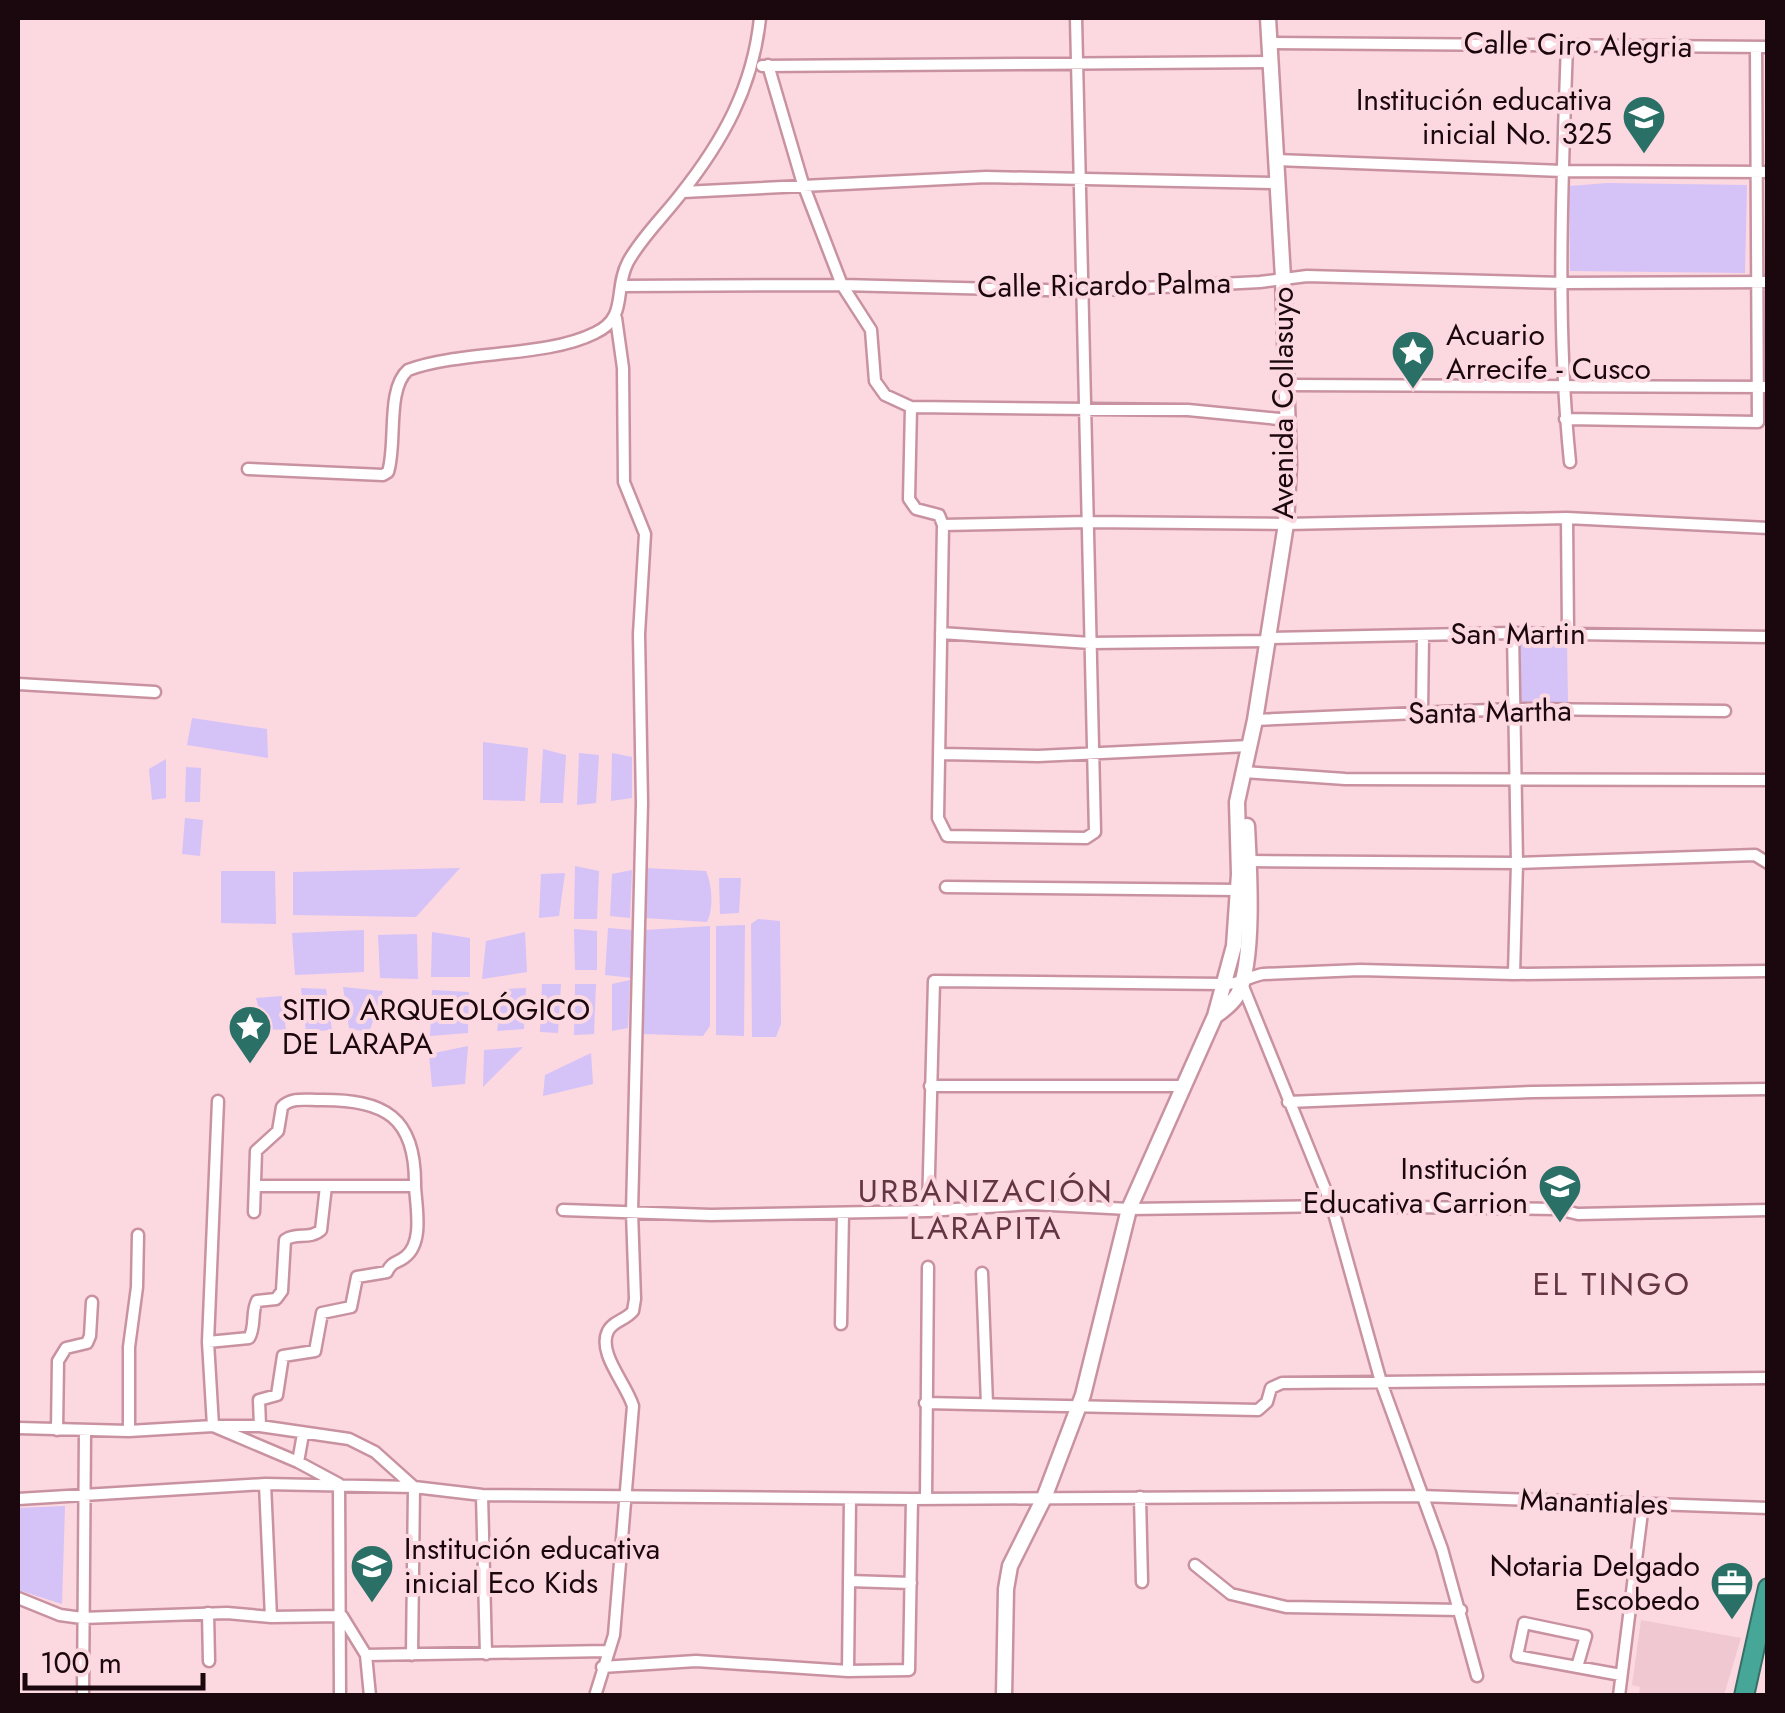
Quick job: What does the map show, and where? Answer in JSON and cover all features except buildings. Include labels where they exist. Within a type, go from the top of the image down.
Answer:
[{"type":"highway","points":[[1744,1696],[1768,1588]]},
{"type":"street","points":[[595,1696],[614,1635],[633,1406],[623,1380],[608,1358],[606,1337],[609,1329],[633,1311],[642,803],[639,634],[646,534],[624,482],[623,368],[616,318],[628,263],[736,114],[756,52],[760,18]]},
{"type":"street","points":[[911,407],[908,499],[916,509],[939,515],[943,525],[938,818],[947,836],[1086,838],[1095,832],[1076,18]]},
{"type":"street","name":"Avenida Collasuyo","points":[[1242,984],[1246,802],[1243,779],[1286,524],[1289,420],[1268,18]]},
{"type":"street","name":"Calle Ciro Alegria","points":[[1268,43],[1762,47]]},
{"type":"street","points":[[1567,46],[1563,386],[1570,462]]},
{"type":"street","points":[[1565,419],[1758,422],[1762,386],[1762,47]]},
{"type":"street","points":[[751,67],[1270,62]]},
{"type":"street","points":[[768,66],[803,184],[842,285],[871,330],[875,381],[884,395],[911,407],[1188,410],[1289,420]]},
{"type":"street","points":[[1276,160],[1563,171],[1761,172]]},
{"type":"street","points":[[683,192],[986,177],[1276,182]]},
{"type":"street","name":"Calle Ricardo Palma","points":[[621,286],[842,285],[1083,291],[1307,276],[1564,283],[1763,282]]},
{"type":"street","points":[[248,469],[388,472],[397,384],[408,370],[565,342],[592,335],[616,318]]},
{"type":"street","points":[[1287,384],[1762,386]]},
{"type":"street","points":[[943,525],[1568,518],[1768,528]]},
{"type":"street","points":[[1568,518],[1568,633]]},
{"type":"street","points":[[1513,633],[1517,864],[1514,974]]},
{"type":"street","name":"San Martin","points":[[941,634],[1090,643],[1513,633],[1768,637]]},
{"type":"street","points":[[1422,635],[1422,713]]},
{"type":"street","points":[[18,684],[154,692]]},
{"type":"street","name":"Santa Martha","points":[[1255,720],[1513,709],[1725,711]]},
{"type":"street","points":[[941,754],[1038,756],[1250,746]]},
{"type":"street","points":[[1243,779],[1768,780]]},
{"type":"street","points":[[946,887],[1754,855],[1768,863]]},
{"type":"street","name":"Avenida Collasuyo","points":[[1214,1016],[1234,946],[1244,875]]},
{"type":"street","points":[[1004,1696],[1008,1578],[1015,1552],[1044,1498],[1078,1408],[1129,1208],[1214,1016],[1233,1001],[1242,984],[1263,974],[1360,970],[1514,974],[1768,971]]},
{"type":"street","points":[[928,1211],[934,981],[1242,984]]},
{"type":"street","points":[[1242,984],[1332,1206],[1381,1382],[1460,1610],[1478,1676]]},
{"type":"street","points":[[930,1086],[1181,1086]]},
{"type":"street","points":[[1288,1102],[1533,1092],[1768,1089]]},
{"type":"street","points":[[254,1212],[256,1151],[278,1131],[285,1102],[352,1100],[396,1118],[415,1151],[416,1241],[406,1257],[394,1261],[386,1272],[357,1276],[351,1308],[322,1313],[315,1351],[283,1356],[277,1395],[259,1400],[260,1426]]},
{"type":"street","points":[[213,1426],[208,1342],[218,1101]]},
{"type":"street","points":[[256,1186],[415,1186]]},
{"type":"street","points":[[208,1342],[242,1340],[252,1332],[257,1300],[276,1299],[282,1291],[285,1240],[290,1236],[312,1236],[322,1230],[326,1186]]},
{"type":"street","points":[[564,1210],[711,1215],[928,1211],[1030,1204],[1129,1208],[1557,1209],[1578,1214],[1768,1210]]},
{"type":"street","points":[[841,1324],[843,1213]]},
{"type":"street","points":[[129,1431],[129,1347],[137,1287],[138,1234]]},
{"type":"street","points":[[926,1499],[928,1267]]},
{"type":"street","points":[[982,1273],[987,1404]]},
{"type":"street","points":[[57,1430],[58,1361],[66,1348],[87,1342],[92,1302]]},
{"type":"street","points":[[926,1403],[1258,1410],[1267,1402],[1271,1388],[1282,1382],[1768,1378]]},
{"type":"street","points":[[213,1426],[340,1484],[340,1696]]},
{"type":"street","points":[[18,1428],[129,1431],[260,1426],[349,1438],[375,1452],[414,1487],[412,1655]]},
{"type":"street","points":[[83,1696],[86,1431]]},
{"type":"street","points":[[298,1462],[302,1434]]},
{"type":"street","points":[[265,1484],[271,1617]]},
{"type":"street","name":"Manantiales","points":[[18,1500],[265,1484],[340,1484],[414,1487],[482,1496],[1422,1496],[1768,1508]]},
{"type":"street","points":[[482,1496],[486,1654]]},
{"type":"street","points":[[1140,1497],[1142,1582]]},
{"type":"street","points":[[848,1670],[850,1499]]},
{"type":"street","points":[[602,1667],[696,1661],[909,1670],[912,1499]]},
{"type":"street","points":[[1619,1696],[1643,1504]]},
{"type":"street","points":[[1196,1565],[1231,1594],[1267,1604],[1460,1610]]},
{"type":"street","points":[[849,1581],[910,1583]]},
{"type":"street","points":[[18,1598],[60,1616],[82,1618],[208,1614],[342,1616]]},
{"type":"street","points":[[208,1614],[209,1661]]},
{"type":"street","points":[[342,1616],[366,1655],[370,1696]]},
{"type":"street","points":[[1577,1667],[1586,1636],[1524,1624],[1517,1656],[1577,1667],[1621,1675]]},
{"type":"street","points":[[366,1655],[607,1652]]},
{"type":"shaded area","points":[[1747,185],[1745,273],[1570,271],[1569,186]]},
{"type":"shaded area","points":[[1519,643],[1567,643],[1568,702],[1519,704]]},
{"type":"shaded area","points":[[192,718],[267,729],[268,758],[187,745]]},
{"type":"shaded area","points":[[483,742],[528,748],[525,801],[483,800]]},
{"type":"shaded area","points":[[543,749],[566,755],[563,803],[540,803]]},
{"type":"shaded area","points":[[579,753],[599,755],[596,803],[577,805]]},
{"type":"shaded area","points":[[612,753],[632,757],[632,798],[611,801]]},
{"type":"shaded area","points":[[166,759],[166,798],[152,800],[149,769]]},
{"type":"shaded area","points":[[186,767],[201,768],[200,802],[185,802]]},
{"type":"shaded area","points":[[185,818],[203,820],[200,856],[182,854]]},
{"type":"shaded area","points":[[575,866],[599,871],[597,919],[574,919]]},
{"type":"shaded area","points":[[460,868],[416,917],[293,915],[293,872]]},
{"type":"shaded area","points":[[645,868],[706,871],[711,896],[707,922],[645,918]]},
{"type":"shaded area","points":[[632,870],[630,918],[610,916],[612,874]]},
{"type":"shaded area","points":[[221,871],[275,871],[276,924],[221,923]]},
{"type":"shaded area","points":[[565,873],[559,916],[539,918],[541,874]]},
{"type":"shaded area","points":[[719,878],[741,878],[739,913],[720,914]]},
{"type":"shaded area","points":[[758,919],[780,921],[781,1024],[776,1037],[752,1037],[751,924]]},
{"type":"shaded area","points":[[745,925],[744,1036],[716,1035],[716,926]]},
{"type":"shaded area","points":[[710,926],[710,1026],[703,1036],[643,1034],[645,930]]},
{"type":"shaded area","points":[[608,928],[633,930],[633,978],[605,975]]},
{"type":"shaded area","points":[[574,929],[597,931],[597,970],[575,970]]},
{"type":"shaded area","points":[[364,930],[364,972],[295,975],[292,933]]},
{"type":"shaded area","points":[[432,932],[470,938],[470,977],[431,977]]},
{"type":"shaded area","points":[[525,932],[527,972],[482,979],[486,941]]},
{"type":"shaded area","points":[[417,934],[418,979],[380,978],[378,935]]},
{"type":"shaded area","points":[[630,980],[628,1028],[612,1031],[612,984]]},
{"type":"shaded area","points":[[542,984],[561,984],[558,1033],[540,1032]]},
{"type":"shaded area","points":[[575,984],[596,984],[594,1034],[574,1035]]},
{"type":"shaded area","points":[[343,987],[383,991],[369,1033],[349,1028]]},
{"type":"shaded area","points":[[301,988],[326,989],[332,1030],[306,1032]]},
{"type":"shaded area","points":[[526,988],[524,1029],[497,1031],[503,989]]},
{"type":"shaded area","points":[[432,990],[469,992],[468,1033],[430,1036]]},
{"type":"shaded area","points":[[282,996],[286,1030],[264,1029],[256,998]]},
{"type":"shaded area","points":[[468,1046],[465,1084],[432,1087],[429,1054]]},
{"type":"shaded area","points":[[523,1047],[483,1087],[484,1050]]},
{"type":"shaded area","points":[[591,1053],[593,1084],[543,1096],[545,1075]]},
{"type":"shaded area","points":[[65,1506],[62,1604],[18,1590],[18,1508]]},
{"type":"shaded area","points":[[1641,1620],[1741,1638],[1724,1695],[1639,1695],[1640,1687],[1632,1685]]},
{"type":"place","name":"Institución educativa inicial No. 325","points":[[1644,155]]},
{"type":"place","name":"Acuario Arrecife - Cusco","points":[[1413,390]]},
{"type":"place","name":"SITIO ARQUEOLÓGICO DE LARAPA","points":[[250,1065]]},
{"type":"place","name":"Institución Educativa Carrion","points":[[1560,1224]]},
{"type":"place","name":"Institución educativa inicial Eco Kids","points":[[372,1604]]},
{"type":"place","name":"Notaria Delgado Escobedo","points":[[1732,1621]]},
{"type":"district","name":"URBANIZACIÓN LARAPITA","points":[[986,1210]]},
{"type":"district","name":"EL TINGO","points":[[1612,1284]]}]
